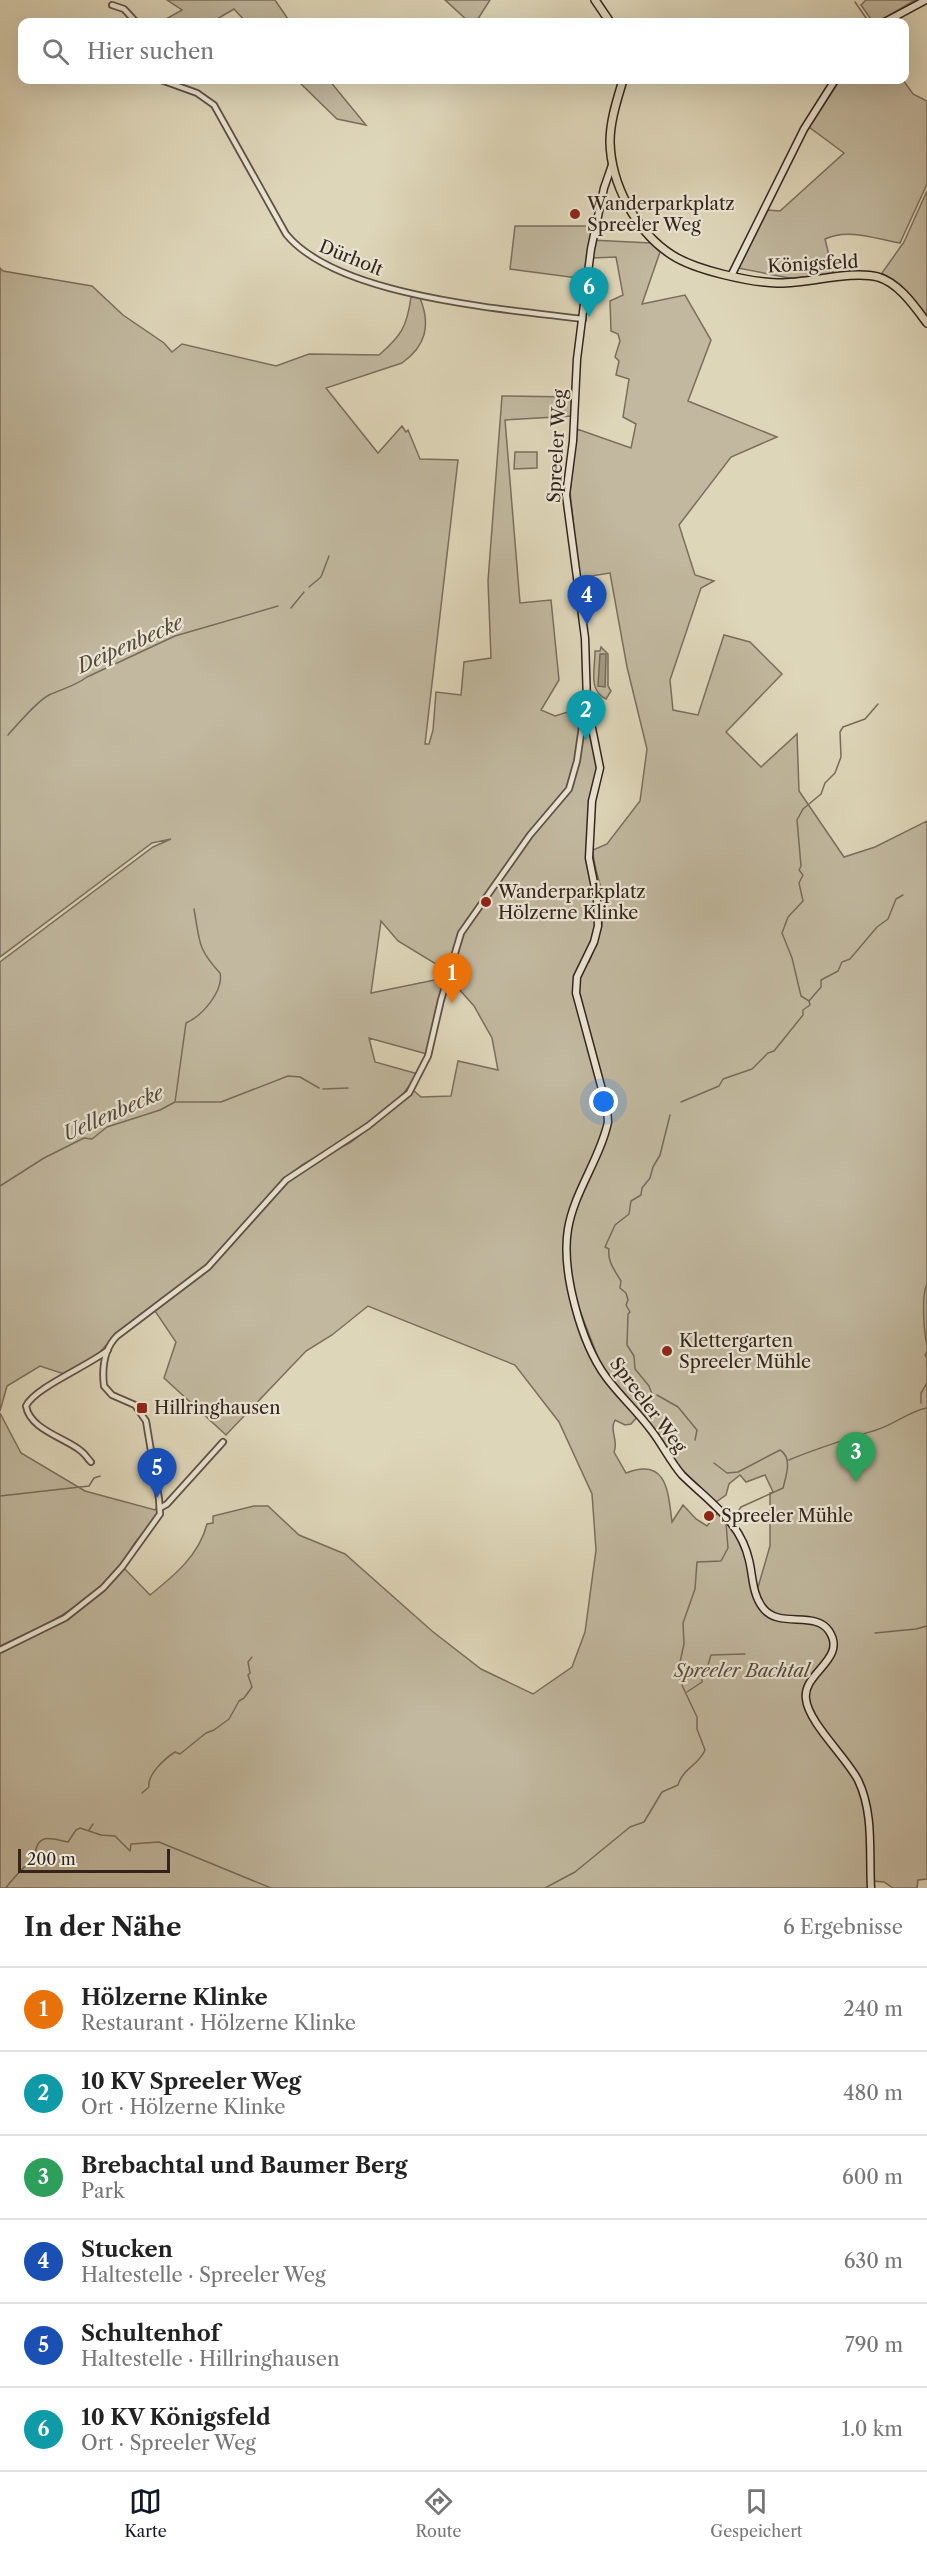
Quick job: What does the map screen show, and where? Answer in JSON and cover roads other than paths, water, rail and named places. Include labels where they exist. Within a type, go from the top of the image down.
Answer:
[{"type":"main road","points":[[595,0],[607,18]]},
{"type":"main road","name":"Königsfeld","points":[[622,84],[611,126],[612,165],[625,199],[637,220],[654,241],[684,261],[731,276],[760,282],[782,283],[863,276],[877,277],[899,291],[927,324]]},
{"type":"street","points":[[892,18],[926,0]]},
{"type":"street","points":[[112,5],[124,9],[132,18]]},
{"type":"street","name":"Dürholt","points":[[172,84],[197,93],[214,105],[286,234],[295,245],[315,260],[348,274],[425,297],[583,319]]},
{"type":"street","points":[[731,276],[795,146],[833,84]]},
{"type":"street","name":"Spreeler Weg","points":[[612,165],[594,226],[576,368],[573,441],[566,495],[586,647],[588,709],[600,768],[592,801],[589,858],[597,898],[598,926],[594,942],[577,977],[576,993],[608,1118],[608,1126],[570,1217],[566,1253],[569,1281],[591,1348],[605,1376],[652,1431],[678,1470],[730,1522],[749,1558],[756,1594],[763,1609],[771,1615],[784,1619],[818,1623],[826,1627],[831,1634],[833,1646],[831,1655],[808,1684],[806,1700],[811,1713],[850,1766],[863,1792],[869,1821],[871,1885]]},
{"type":"street","points":[[91,1462],[80,1450],[58,1439],[35,1421],[28,1413],[27,1406],[30,1400],[64,1376],[95,1361],[108,1350],[115,1338],[208,1267],[286,1180],[369,1126],[409,1093],[428,1056],[441,1000],[461,933],[530,835],[569,789],[577,761],[584,713],[588,709]]},
{"type":"street","points":[[0,1650],[47,1628],[80,1607],[122,1567],[138,1542],[157,1519],[160,1508],[145,1418],[135,1405],[112,1395],[104,1386],[108,1350]]},
{"type":"street","points":[[160,1508],[167,1504],[223,1442]]},
{"type":"waterway","points":[[885,18],[915,0]]},
{"type":"waterway","points":[[855,2],[866,18]]},
{"type":"waterway","points":[[309,587],[321,577],[329,556]]},
{"type":"waterway","points":[[291,608],[304,592]]},
{"type":"waterway","name":"Deipenbecke","points":[[8,735],[33,708],[49,695],[175,636],[278,606]]},
{"type":"waterway","points":[[681,1102],[719,1086],[723,1079],[752,1069],[768,1053],[774,1051],[803,1015],[803,1010],[810,1005],[809,1001],[801,996],[792,958],[782,933],[788,917],[803,901],[799,883],[803,875],[799,870],[801,866],[797,820],[803,809],[821,794],[825,783],[835,773],[841,757],[840,732],[843,727],[865,719],[878,704]]},
{"type":"waterway","points":[[809,1001],[821,987],[821,980],[838,971],[842,962],[850,959],[877,927],[888,919],[896,899],[903,895]]},
{"type":"waterway","name":"Uellenbecke","points":[[0,1186],[44,1158],[84,1138],[92,1139],[107,1127],[160,1110],[175,1102],[186,1023],[205,1009],[215,995],[220,980],[220,973],[203,950],[194,909]]},
{"type":"waterway","points":[[176,1102],[221,1102],[288,1076],[300,1077],[319,1088]]},
{"type":"waterway","points":[[323,1089],[348,1088]]},
{"type":"waterway","points":[[652,1394],[649,1386],[635,1369],[634,1356],[627,1345],[628,1314],[630,1312],[626,1305],[628,1300],[626,1293],[620,1288],[621,1281],[610,1262],[609,1249],[605,1247],[615,1225],[629,1214],[631,1201],[641,1195],[642,1188],[650,1178],[660,1155],[670,1115]]},
{"type":"waterway","points":[[927,1284],[924,1305],[927,1345]]},
{"type":"waterway","points":[[927,1352],[925,1355],[927,1358]]},
{"type":"waterway","points":[[927,1360],[927,1367]]},
{"type":"waterway","points":[[921,1403],[921,1393],[927,1383]]},
{"type":"waterway","points":[[657,1395],[678,1407],[697,1430],[695,1440]]},
{"type":"waterway","points":[[789,1460],[883,1428],[927,1408]]},
{"type":"waterway","points":[[714,1463],[727,1473],[738,1472],[780,1450],[786,1458],[788,1468],[783,1488],[741,1507],[734,1517]]},
{"type":"waterway","points":[[0,1496],[89,1486],[94,1478],[100,1476]]},
{"type":"waterway","points":[[545,1888],[575,1872],[630,1827],[644,1822],[662,1792],[678,1785],[683,1774],[705,1750],[697,1729],[697,1717],[680,1681],[680,1662],[684,1644],[683,1623],[695,1589],[697,1562],[721,1561],[728,1548],[726,1523]]},
{"type":"waterway","points":[[875,1633],[927,1626]]},
{"type":"waterway","points":[[687,1692],[702,1682],[702,1671],[708,1665],[711,1655],[745,1654]]},
{"type":"waterway","points":[[142,1793],[149,1787],[153,1772],[166,1759],[175,1752],[180,1754],[206,1733],[229,1719],[239,1701],[252,1687],[248,1675],[250,1673],[248,1662],[252,1657]]},
{"type":"waterway","points":[[89,1830],[93,1824]]},
{"type":"waterway","points":[[6,1888],[32,1858],[41,1840],[49,1838],[68,1842],[80,1828],[101,1835],[115,1836],[130,1851],[131,1844],[159,1842],[271,1888]]},
{"type":"place","name":"Wanderparkplatz Spreeler Weg","points":[[575,214]]},
{"type":"place","name":"10 KV Königsfeld","points":[[589,317]]},
{"type":"place","name":"Stucken","points":[[587,625]]},
{"type":"place","name":"10 KV Spreeler Weg","points":[[586,740]]},
{"type":"place","name":"Wanderparkplatz Hölzerne Klinke","points":[[486,902]]},
{"type":"place","name":"Hölzerne Klinke","points":[[452,1003]]},
{"type":"place","name":"Klettergarten Spreeler Mühle","points":[[667,1351]]},
{"type":"place","name":"Hillringhausen","points":[[142,1408]]},
{"type":"place","name":"Brebachtal und Baumer Berg","points":[[856,1482]]},
{"type":"place","name":"Schultenhof","points":[[157,1498]]},
{"type":"place","name":"Spreeler Mühle","points":[[709,1516]]},
{"type":"park label","name":"Spreeler Bachtal","points":[[742,1671]]}]
